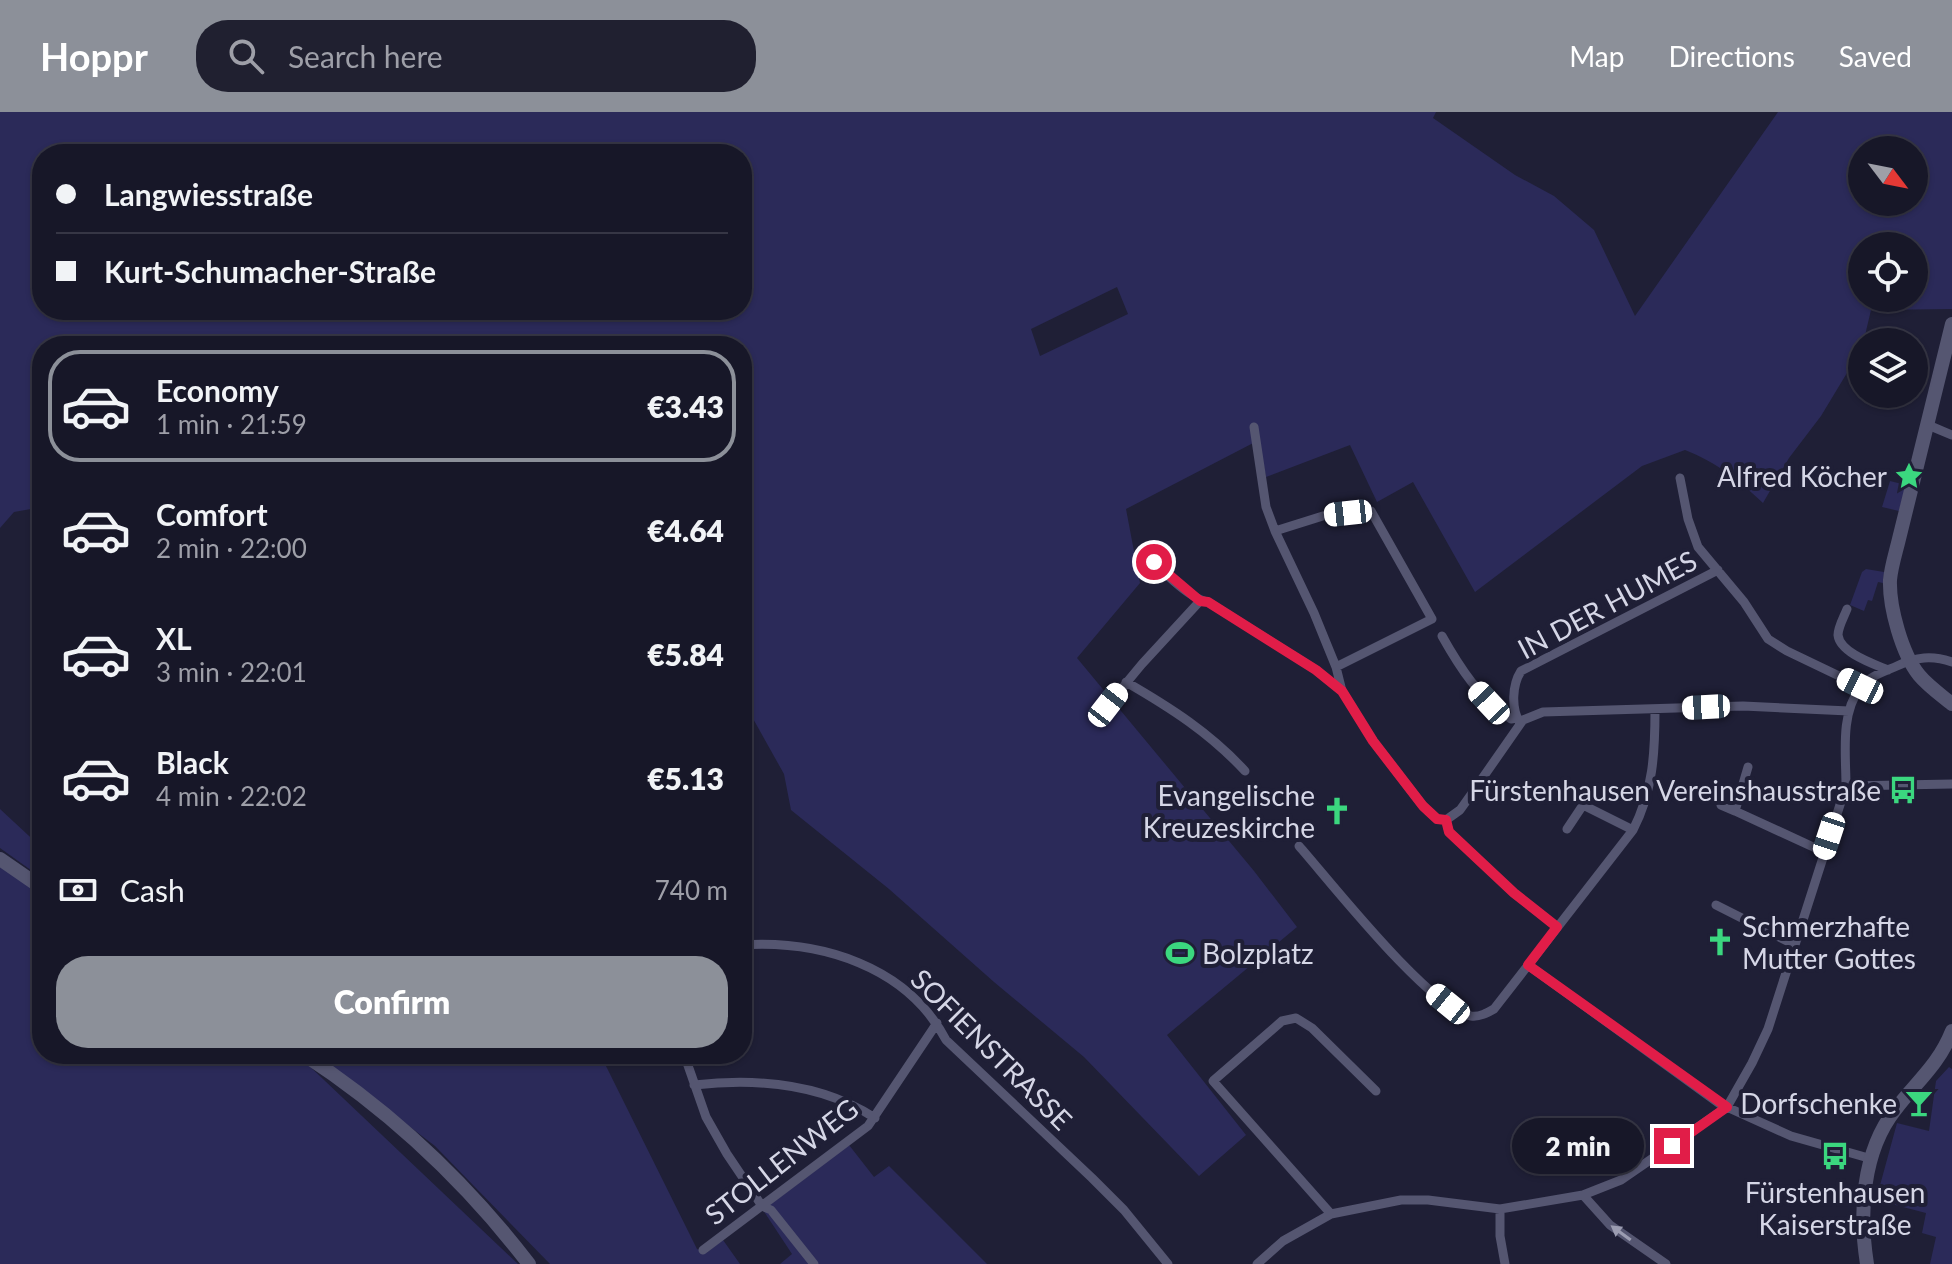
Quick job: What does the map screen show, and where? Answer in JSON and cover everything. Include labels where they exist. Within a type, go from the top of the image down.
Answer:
[{"type":"street","points":[[1952,324],[1890,577],[1891,604],[1910,660],[1927,684],[1952,704]]},
{"type":"street","points":[[1928,425],[1952,435]]},
{"type":"street","points":[[1254,427],[1266,507],[1314,613],[1336,667],[1342,691],[1373,741],[1423,806],[1437,819],[1446,820],[1460,810],[1519,720]]},
{"type":"street","points":[[1680,478],[1698,547],[1744,602],[1768,639],[1860,686]]},
{"type":"street","points":[[1275,531],[1326,515],[1371,511],[1432,619],[1336,667]]},
{"type":"street","points":[[1141,550],[1200,601],[1208,602],[1342,691]]},
{"type":"street","name":"IN DER HUMES","points":[[1519,720],[1514,702],[1521,671],[1718,570]]},
{"type":"street","points":[[1108,705],[1200,601]]},
{"type":"street","points":[[1847,609],[1839,631],[1841,643],[1888,670]]},
{"type":"street","points":[[1442,636],[1484,697],[1511,719],[1519,720],[1543,712],[1743,706],[1849,711]]},
{"type":"street","points":[[1257,1264],[1283,1241],[1331,1214],[1401,1200],[1428,1200],[1500,1209],[1583,1195],[1621,1180],[1727,1107],[1768,1029],[1846,786],[1849,711],[1860,686],[1910,660],[1925,657],[1952,662]]},
{"type":"street","points":[[1126,682],[1181,714],[1209,735],[1245,771]]},
{"type":"street","points":[[1299,846],[1393,955],[1426,986],[1463,1013],[1473,1016],[1484,1014],[1494,1009],[1633,830],[1654,766],[1655,710]]},
{"type":"street","points":[[1735,811],[1748,767]]},
{"type":"street","points":[[1846,786],[1952,784]]},
{"type":"street","points":[[1567,829],[1583,805],[1633,830]]},
{"type":"street","points":[[1721,805],[1824,852]]},
{"type":"street","points":[[1446,820],[1449,832],[1514,893],[1557,927]]},
{"type":"street","points":[[0,859],[32,881]]},
{"type":"street","points":[[1716,905],[1793,944]]},
{"type":"street","name":"SOFIENSTRASSE","points":[[752,945],[809,947],[844,956],[899,984],[925,1007],[946,1040],[1124,1210],[1168,1264]]},
{"type":"street","points":[[1528,965],[1727,1107],[1791,1136],[1872,1159]]},
{"type":"street","points":[[1331,1214],[1213,1081],[1282,1021],[1296,1018],[1312,1028],[1376,1091]]},
{"type":"street","name":"STOLLENWEG","points":[[703,1250],[868,1126],[937,1023]]},
{"type":"street","points":[[1867,1264],[1862,1235],[1864,1199],[1872,1159],[1884,1126],[1940,1058],[1952,1031]]},
{"type":"street","points":[[316,1064],[443,1166],[485,1209],[529,1264]]},
{"type":"street","points":[[687,1064],[706,1117],[727,1154],[762,1206],[771,1210],[814,1264]]},
{"type":"street","points":[[694,1085],[747,1082],[807,1089],[840,1099],[875,1118]]},
{"type":"street","points":[[1583,1195],[1610,1225],[1666,1264]]},
{"type":"street","points":[[1500,1209],[1500,1236],[1505,1264]]},
{"type":"shaded area","points":[[0,112],[1436,112],[1433,118],[1515,175],[1554,196],[1594,230],[1635,316],[1778,112],[1952,112],[1952,309],[1928,309],[1928,232],[1848,232],[1848,312],[1871,312],[1867,328],[1848,328],[1848,371],[1821,416],[1789,458],[1763,503],[1727,472],[1685,450],[1642,466],[1475,592],[1413,482],[1377,502],[1350,445],[1266,477],[1259,440],[1126,509],[1140,583],[1077,658],[1297,927],[1167,1035],[1246,1135],[1199,1176],[1084,1057],[889,889],[791,810],[784,774],[752,717],[752,336],[32,336],[32,509],[14,512],[0,528]],"holes":[[[1117,287],[1128,314],[1040,356],[1031,329]]]},
{"type":"shaded area","points":[[1890,481],[1906,485],[1899,511],[1882,507]]},
{"type":"shaded area","points":[[1866,569],[1884,572],[1883,583],[1878,582],[1872,601],[1868,600],[1864,611],[1850,605],[1862,572]]},
{"type":"shaded area","points":[[0,809],[32,839],[32,871],[0,848]]},
{"type":"shaded area","points":[[0,864],[32,885],[32,1064],[307,1064],[518,1264],[0,1264]]},
{"type":"shaded area","points":[[328,1064],[605,1064],[697,1249],[706,1253],[723,1240],[740,1264],[550,1264],[435,1146]]},
{"type":"shaded area","points":[[1949,1067],[1952,1069],[1952,1264],[1930,1264],[1936,1237],[1922,1233],[1926,1213],[1876,1200],[1897,1123],[1929,1131],[1936,1081]]},
{"type":"shaded area","points":[[849,1145],[874,1177],[889,1166],[987,1264],[780,1264],[792,1254],[763,1210]]},
{"type":"place","name":"Alfred Köcher","points":[[1909,476]]},
{"type":"place","name":"Fürstenhausen Vereinshausstraße","points":[[1903,790]]},
{"type":"place","name":"Evangelische Kreuzeskirche","points":[[1337,811]]},
{"type":"place","name":"Schmerzhafte Mutter Gottes","points":[[1720,942]]},
{"type":"place","name":"Bolzplatz","points":[[1180,953]]},
{"type":"place","name":"Dorfschenke","points":[[1919,1103]]},
{"type":"place","name":"Fürstenhausen Kaiserstraße","points":[[1835,1156]]},
{"type":"route","points":[[1154,562],[1200,601],[1208,602],[1316,670],[1342,691],[1373,741],[1429,814],[1446,820],[1449,832],[1514,893],[1557,927],[1528,965],[1727,1107],[1672,1146]]}]
